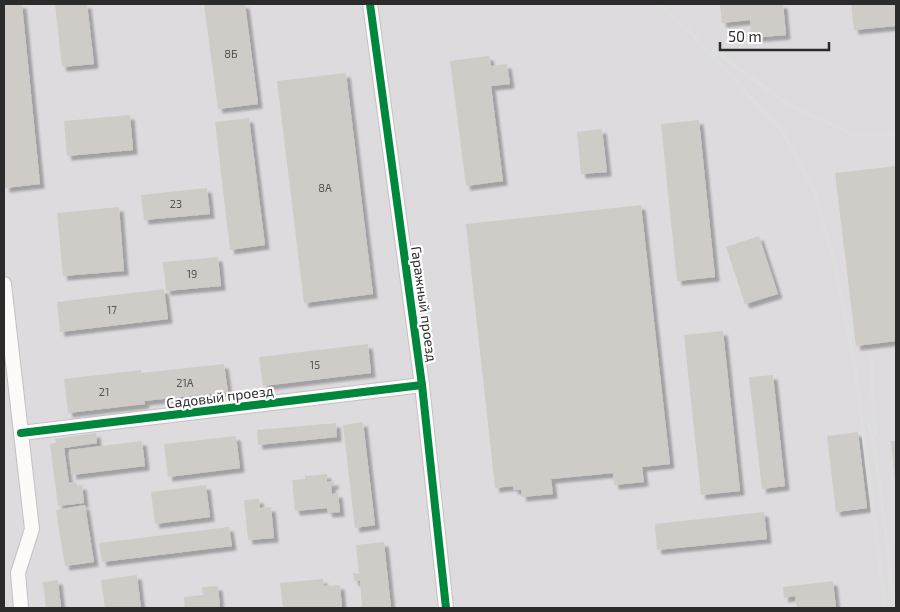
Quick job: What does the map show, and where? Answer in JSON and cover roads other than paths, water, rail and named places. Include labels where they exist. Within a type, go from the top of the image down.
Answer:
[{"type":"street","name":"Гаражный проезд","points":[[370,4],[422,385],[446,608]]},
{"type":"street","points":[[4,284],[32,529],[18,573],[21,608]]},
{"type":"street","name":"Садовый проезд","points":[[21,433],[422,385]]},
{"type":"railway","points":[[658,4],[693,35],[782,131],[815,192],[834,260],[855,367],[885,608]]},
{"type":"railway","points":[[713,50],[786,103],[852,134],[896,135]]},
{"type":"railway","points":[[871,355],[875,434]]},
{"type":"railway","points":[[868,423],[876,456],[895,608]]}]
